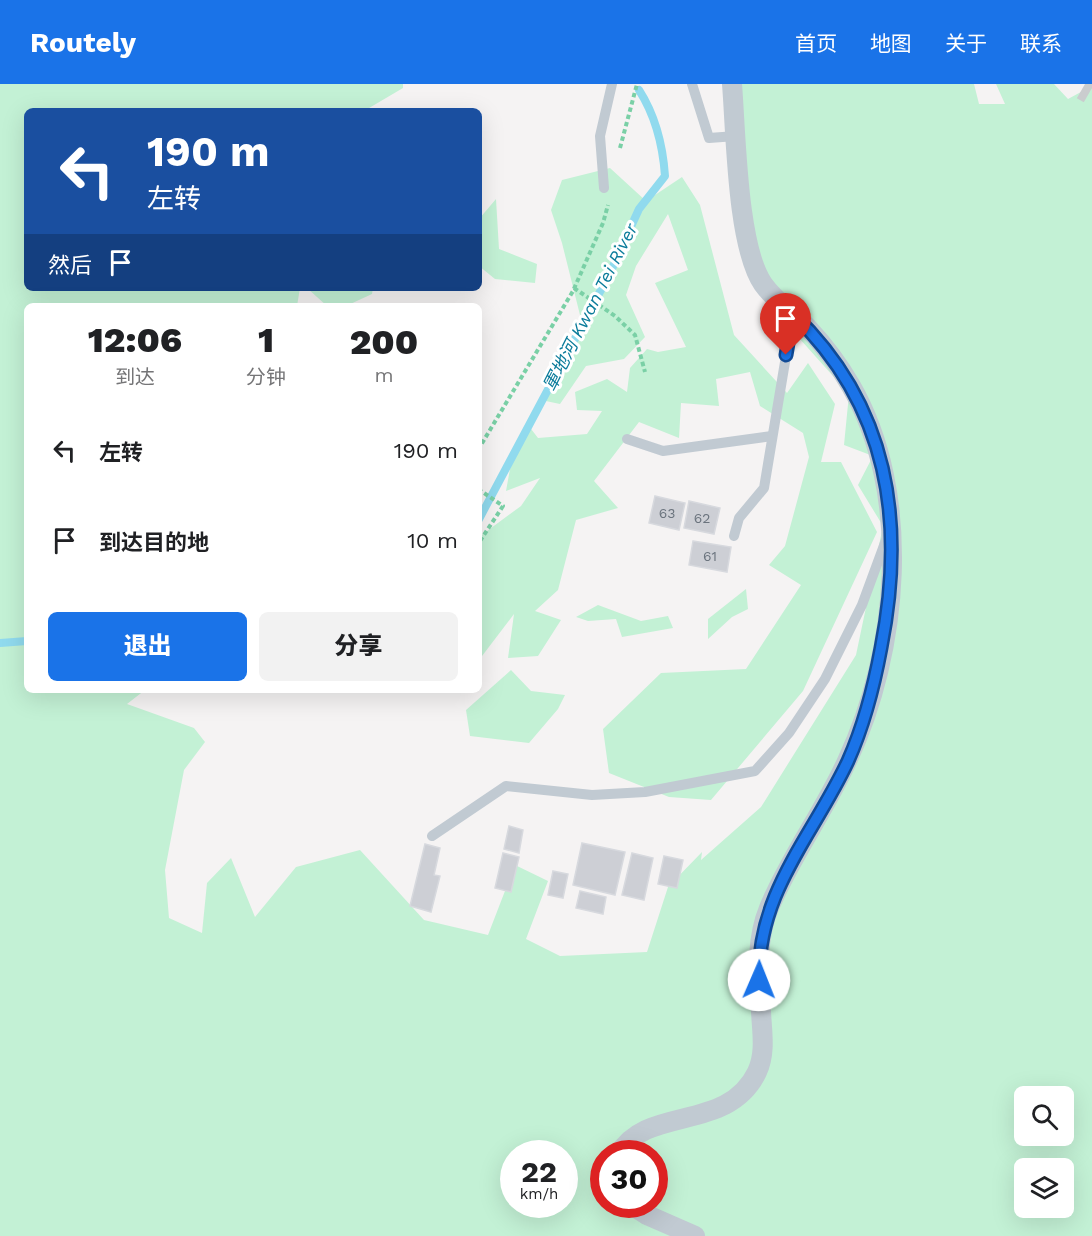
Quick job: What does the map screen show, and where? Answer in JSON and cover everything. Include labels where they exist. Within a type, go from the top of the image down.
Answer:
[{"type":"street","points":[[629,1140],[644,1130],[698,1117],[730,1100],[746,1087],[758,1070],[763,1053],[758,962],[763,927],[781,883],[833,791],[860,731],[884,633],[889,595],[891,526],[885,470],[861,405],[834,359],[765,287],[752,261],[746,231],[732,84]]},
{"type":"street","points":[[654,1218],[695,1236]]},
{"type":"lane","points":[[604,188],[600,136],[612,84]]},
{"type":"lane","points":[[693,84],[709,138],[736,136]]},
{"type":"lane","points":[[734,536],[739,518],[764,488],[793,314]]},
{"type":"lane","points":[[627,439],[663,452],[772,436]]},
{"type":"lane","points":[[432,836],[506,786],[592,795],[645,792],[755,771],[789,733],[825,679],[862,605],[891,526]]},
{"type":"path","points":[[618,157],[637,84]]},
{"type":"path","points":[[482,443],[574,288],[603,223],[608,201]]},
{"type":"path","points":[[574,288],[615,316],[635,334],[645,372]]},
{"type":"path","points":[[482,492],[502,506],[482,538]]},
{"type":"green space","points":[[0,84],[403,84],[403,88],[369,108],[24,108],[24,291],[300,291],[298,303],[24,303],[24,693],[141,693],[127,704],[194,728],[205,742],[184,770],[165,870],[169,918],[202,933],[207,883],[231,858],[255,917],[296,867],[360,850],[424,920],[488,935],[515,865],[548,881],[526,939],[560,956],[647,952],[668,887],[702,852],[701,860],[761,807],[856,655],[883,526],[858,485],[873,456],[844,445],[849,394],[783,320],[749,253],[739,84],[974,84],[979,104],[1005,104],[996,84],[1054,84],[1068,99],[1092,86],[1092,1236],[0,1236]]},
{"type":"green space","points":[[610,168],[646,201],[682,177],[700,205],[734,335],[787,393],[808,363],[835,404],[821,462],[841,462],[877,532],[803,691],[711,800],[669,797],[609,773],[603,729],[661,673],[746,669],[801,585],[769,565],[785,546],[809,457],[803,433],[760,406],[750,372],[716,379],[719,406],[681,403],[679,438],[639,422],[594,481],[618,508],[576,520],[558,590],[535,611],[561,620],[538,656],[508,658],[514,614],[482,656],[482,535],[521,506],[540,478],[506,491],[510,469],[528,425],[538,438],[587,434],[602,411],[577,410],[575,392],[607,379],[627,392],[630,368],[647,349],[658,352],[686,347],[655,283],[688,270],[668,214],[636,266],[626,295],[645,337],[624,359],[586,366],[560,404],[541,400],[583,327],[562,243],[551,210],[562,180]]},
{"type":"green space","points":[[496,199],[499,249],[537,264],[535,283],[495,279],[482,268],[482,215]]},
{"type":"green space","points":[[310,291],[372,291],[372,294],[352,303],[324,303]]},
{"type":"green space","points":[[746,589],[748,609],[732,617],[708,639],[708,619]]},
{"type":"green space","points":[[598,605],[641,621],[668,616],[673,628],[622,637],[616,619],[588,621],[576,617]]},
{"type":"green space","points":[[511,670],[531,691],[565,695],[558,709],[529,743],[470,736],[466,710]]},
{"type":"building","points":[[655,496],[685,503],[679,530],[649,523]]},
{"type":"building","points":[[689,501],[720,508],[714,534],[684,528]]},
{"type":"building","points":[[693,541],[731,547],[727,572],[689,565]]},
{"type":"building","points":[[509,826],[523,830],[519,853],[504,849]]},
{"type":"building","points":[[582,843],[625,852],[615,895],[573,885]]},
{"type":"building","points":[[425,844],[440,848],[434,875],[440,876],[431,912],[410,906]]},
{"type":"building","points":[[503,853],[519,857],[511,892],[495,888]]},
{"type":"building","points":[[632,853],[653,858],[644,900],[622,895]]},
{"type":"building","points":[[664,856],[683,860],[677,888],[658,884]]},
{"type":"building","points":[[553,871],[568,874],[563,898],[548,895]]},
{"type":"building","points":[[580,891],[606,897],[603,914],[576,908]]},
{"type":"waterway","name":"軍地河 Kwan Tei River","points":[[482,513],[610,273],[639,209],[665,176],[657,132],[650,110],[639,90]]},
{"type":"waterway","name":"軍地河 Kwan Tei River","points":[[0,643],[24,641]]},
{"type":"tunnel","points":[[1085,84],[1092,88]]},
{"type":"route","points":[[759,980],[759,946],[769,908],[793,860],[833,791],[860,731],[878,666],[889,595],[891,563],[889,493],[885,470],[871,426],[851,385],[829,353],[793,314],[786,355]]}]
